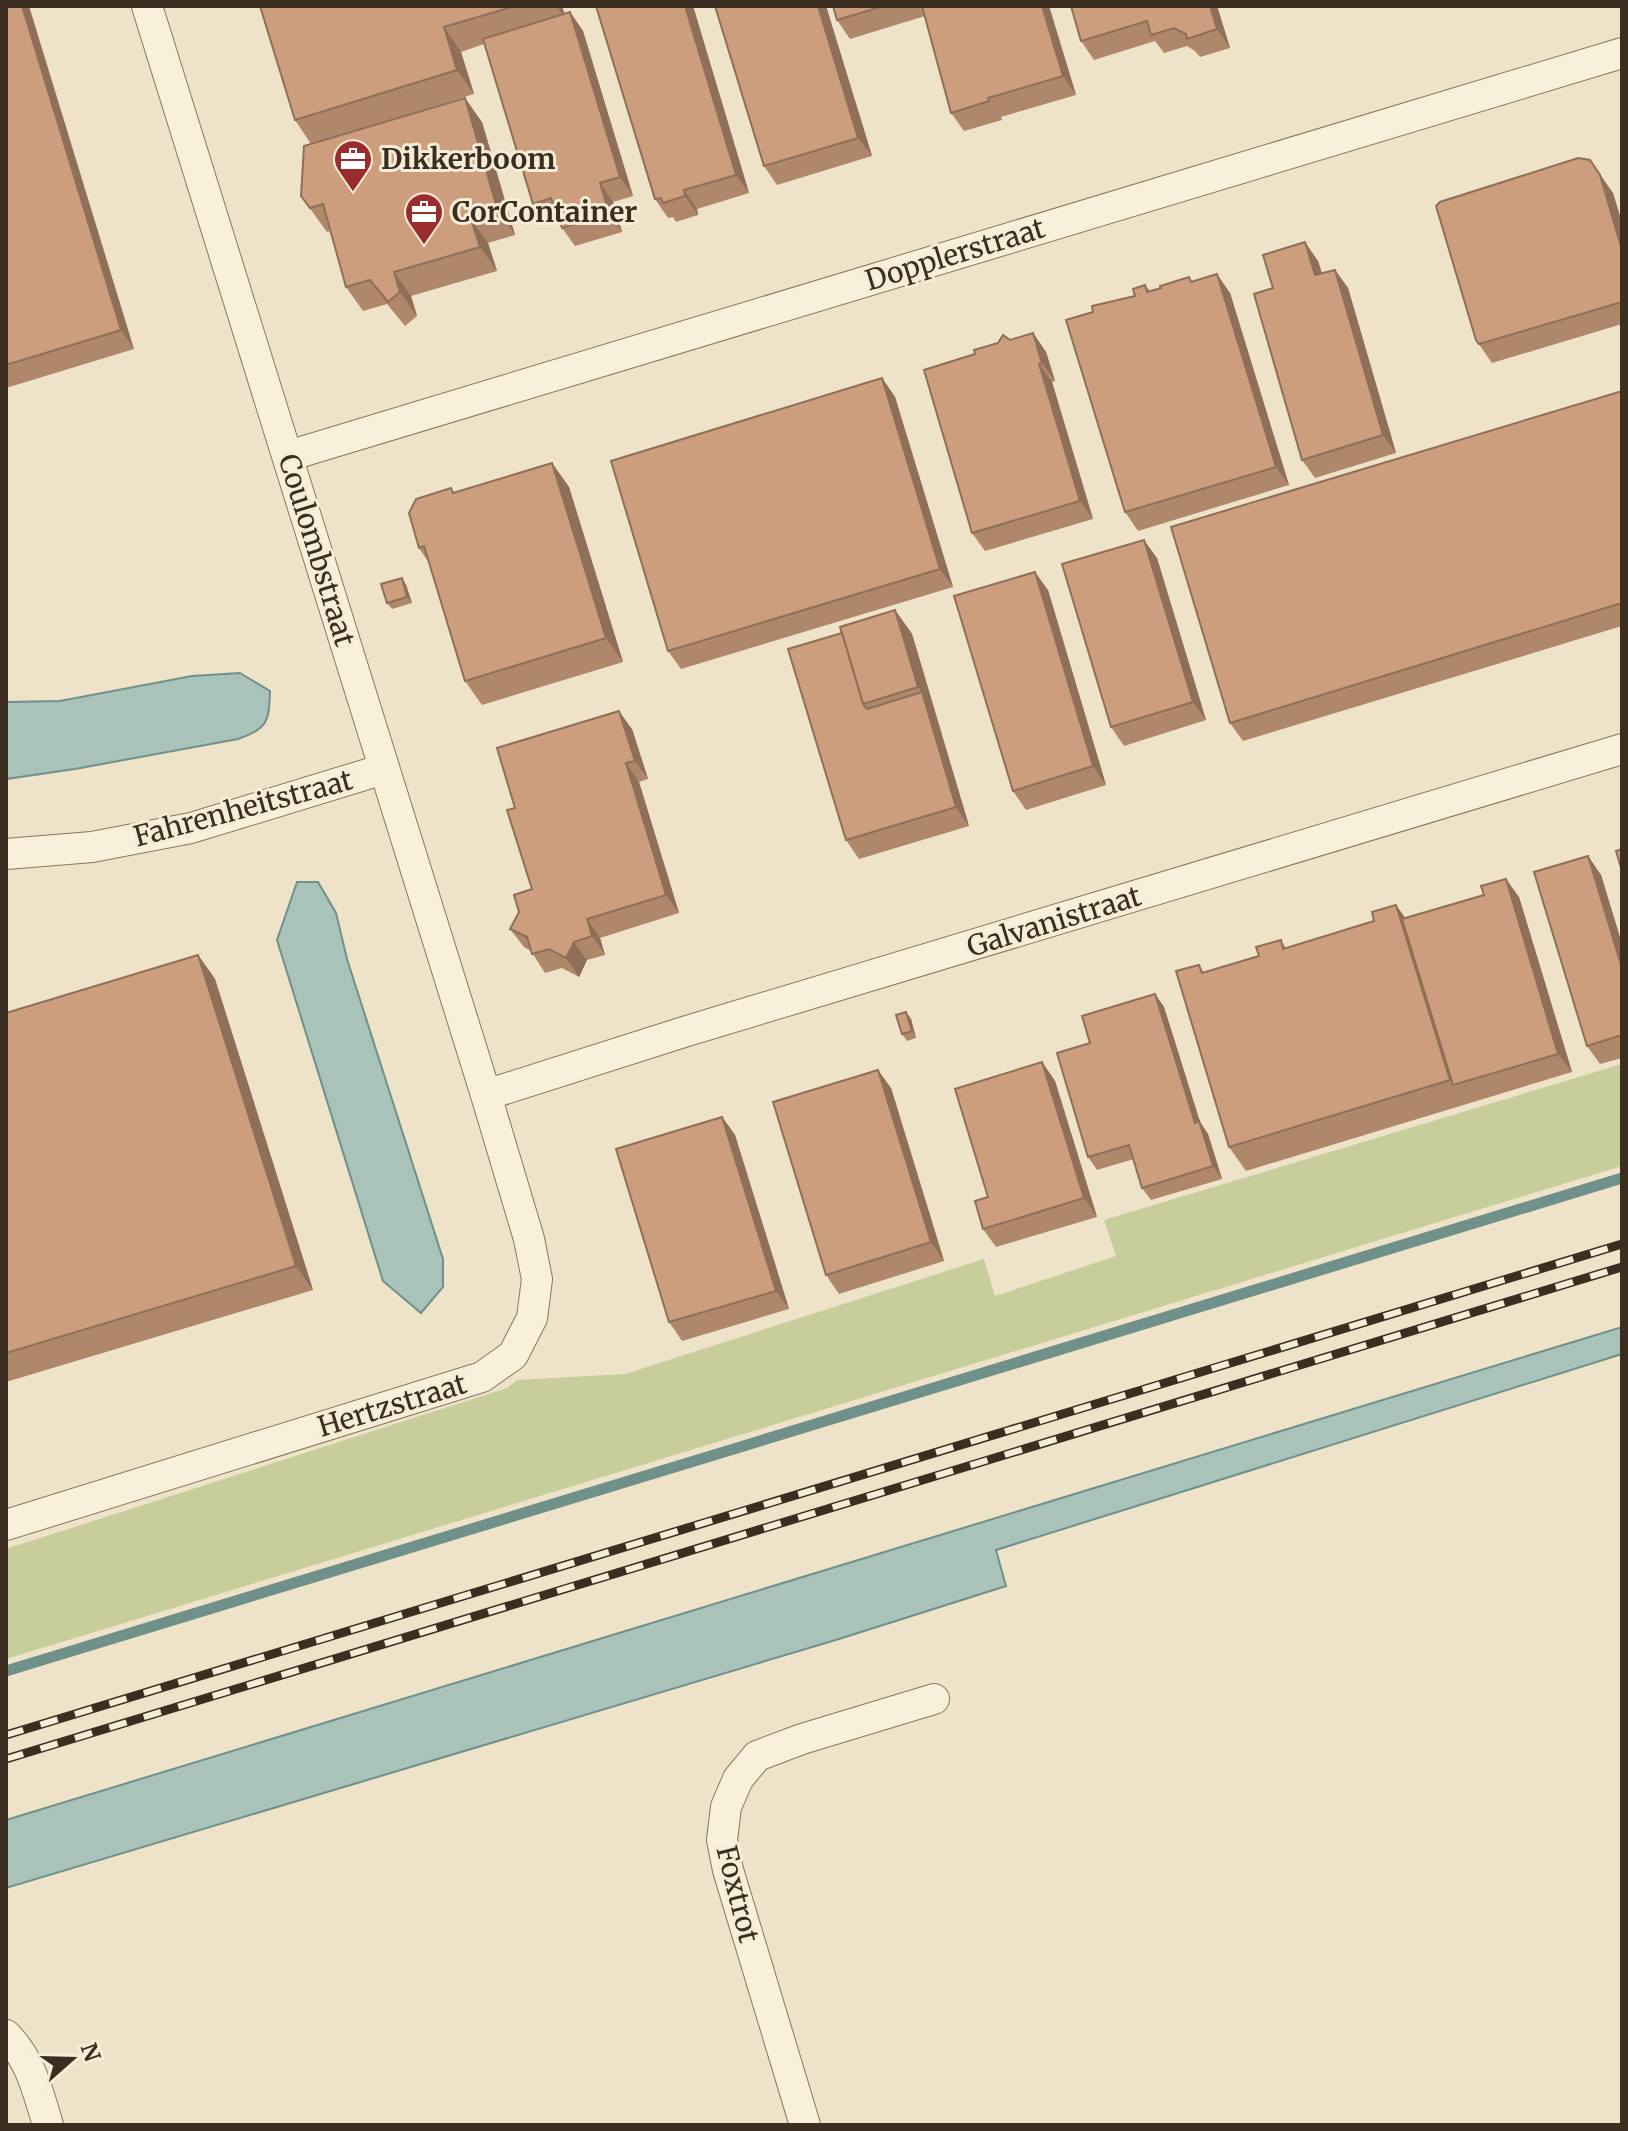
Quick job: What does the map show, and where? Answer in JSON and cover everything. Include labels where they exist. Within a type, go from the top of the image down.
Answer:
[{"type":"street","name":"Coulombstraat","points":[[147,6],[486,1095]]},
{"type":"street","name":"Dopplerstraat","points":[[288,456],[1622,53]]},
{"type":"street","name":"Galvanistraat","points":[[486,1095],[1622,749]]},
{"type":"street","name":"Fahrenheitstraat","points":[[6,854],[92,847],[191,828],[384,769]]},
{"type":"street","name":"Hertzstraat","points":[[6,1525],[482,1377],[513,1355],[532,1318],[537,1279],[529,1239],[486,1095]]},
{"type":"street","name":"Foxtrot","points":[[805,2125],[728,1870],[722,1840],[726,1807],[738,1779],[757,1756],[934,1699]]},
{"type":"street","points":[[6,2035],[21,2050],[48,2125]]},
{"type":"green space","points":[[1622,1064],[1622,1166],[6,1659],[6,1549],[507,1388],[517,1380],[625,1374],[984,1259],[995,1296],[1116,1256],[1104,1220]]},
{"type":"water","points":[[240,673],[270,691],[267,717],[256,732],[238,739],[6,779],[6,702],[60,701],[192,676]]},
{"type":"water","points":[[297,882],[318,882],[336,913],[347,959],[443,1259],[443,1287],[421,1313],[383,1281],[277,940]]},
{"type":"water","points":[[1622,1327],[1622,1354],[996,1550],[1006,1586],[839,1639],[6,1888],[6,1820]]},
{"type":"building","points":[[6,6],[22,6],[121,330],[6,365]]},
{"type":"building","points":[[260,6],[515,6],[444,27],[457,70],[295,120]]},
{"type":"building","points":[[596,6],[685,6],[736,175],[684,190],[685,196],[663,203],[661,198],[655,199]]},
{"type":"building","points":[[715,6],[818,6],[858,138],[764,166]]},
{"type":"building","points":[[833,6],[884,6],[837,20]]},
{"type":"building","points":[[922,6],[1042,6],[1063,76],[988,98],[989,101],[951,113]]},
{"type":"building","points":[[1071,6],[1210,6],[1217,29],[1187,39],[1186,34],[1174,28],[1151,35],[1147,21],[1081,41]]},
{"type":"building","points":[[570,12],[620,177],[600,183],[609,213],[562,228],[551,198],[533,204],[483,39]]},
{"type":"building","points":[[465,98],[498,211],[471,219],[480,247],[394,272],[400,292],[388,302],[370,280],[346,287],[323,204],[310,208],[301,196],[304,146]]},
{"type":"building","points":[[1578,158],[1590,160],[1600,175],[1622,250],[1622,302],[1479,344],[1436,206],[1440,202]]},
{"type":"building","points":[[1305,242],[1315,275],[1335,270],[1383,435],[1302,460],[1254,294],[1273,288],[1263,255]]},
{"type":"building","points":[[1217,274],[1276,467],[1125,512],[1066,320],[1093,312],[1092,306],[1135,296],[1133,289],[1145,285],[1147,292],[1189,277],[1191,282]]},
{"type":"building","points":[[1033,333],[1042,363],[1039,364],[1080,501],[972,533],[924,370],[975,354],[974,350],[998,343],[1003,335],[1010,340]]},
{"type":"building","points":[[882,378],[940,569],[668,651],[611,461]]},
{"type":"building","points":[[1622,391],[1622,603],[1230,723],[1171,527]]},
{"type":"building","points":[[552,463],[606,638],[465,681],[424,546],[419,548],[409,513],[416,499],[451,488],[453,493]]},
{"type":"building","points":[[1144,540],[1193,702],[1111,727],[1062,564]]},
{"type":"building","points":[[1035,572],[1093,766],[1013,791],[954,596]]},
{"type":"building","points":[[402,578],[407,597],[387,603],[381,584]]},
{"type":"building","points":[[895,610],[918,687],[863,704],[840,627]]},
{"type":"building","points":[[842,633],[867,709],[922,692],[956,807],[846,840],[788,649]]},
{"type":"building","points":[[619,711],[635,761],[626,763],[666,895],[587,919],[592,936],[574,942],[566,958],[549,949],[532,954],[527,937],[510,929],[519,912],[514,895],[532,889],[507,810],[515,808],[497,748]]},
{"type":"building","points":[[1622,849],[1622,871],[1616,851]]},
{"type":"building","points":[[1588,856],[1622,968],[1622,1035],[1587,1046],[1534,872]]},
{"type":"building","points":[[1506,879],[1558,1054],[1453,1085],[1402,919],[1484,895],[1481,886]]},
{"type":"building","points":[[1396,905],[1450,1080],[1229,1147],[1176,971],[1199,965],[1202,973],[1259,956],[1256,947],[1281,940],[1283,949],[1374,921],[1372,912]]},
{"type":"building","points":[[198,955],[296,1266],[6,1353],[6,1013]]},
{"type":"building","points":[[1155,994],[1195,1123],[1199,1121],[1213,1166],[1142,1188],[1129,1145],[1088,1157],[1057,1053],[1090,1043],[1082,1016]]},
{"type":"building","points":[[906,1012],[912,1031],[902,1034],[896,1015]]},
{"type":"building","points":[[1042,1062],[1084,1198],[983,1229],[975,1201],[988,1197],[955,1089]]},
{"type":"building","points":[[878,1070],[931,1242],[826,1275],[773,1102]]},
{"type":"building","points":[[722,1117],[776,1291],[669,1322],[616,1149]]},
{"type":"waterway","points":[[6,1671],[1622,1178]]},
{"type":"railway","points":[[6,1735],[1622,1244]]},
{"type":"railway","points":[[6,1759],[1622,1267]]},
{"type":"place","name":"Dikkerboom","points":[[353,193]]},
{"type":"place","name":"CorContainer","points":[[424,246]]}]
